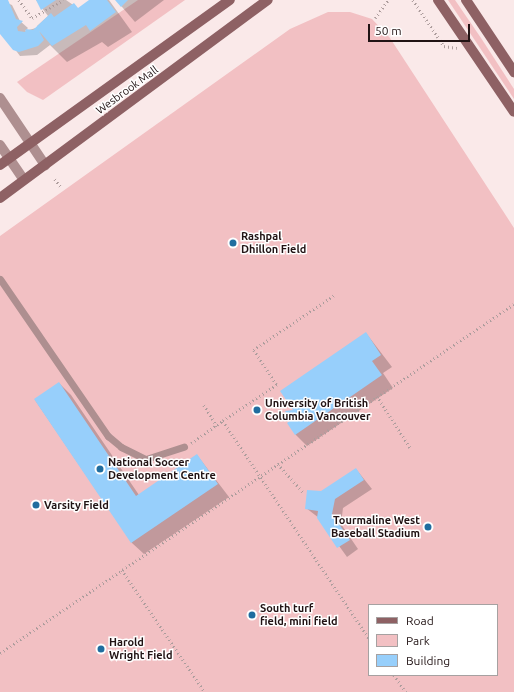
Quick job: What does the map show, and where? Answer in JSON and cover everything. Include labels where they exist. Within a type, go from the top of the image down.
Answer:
[{"type":"main road","name":"Wesbrook Mall","points":[[0,165],[230,0]]},
{"type":"main road","name":"Wesbrook Mall","points":[[0,198],[268,0]]},
{"type":"main road","points":[[438,0],[514,112]]},
{"type":"main road","points":[[466,0],[514,72]]},
{"type":"street","points":[[0,98],[45,165]]},
{"type":"street","points":[[0,145],[24,180]]},
{"type":"lane","points":[[0,279],[108,436],[121,447],[146,459],[184,447]]},
{"type":"path","points":[[19,0],[32,18],[63,0]]},
{"type":"path","points":[[375,18],[388,0]]},
{"type":"path","points":[[413,0],[444,46]]},
{"type":"path","points":[[54,179],[60,186]]},
{"type":"path","points":[[184,447],[277,385],[254,350],[334,296]]},
{"type":"path","points":[[0,653],[514,304]]},
{"type":"path","points":[[377,396],[411,449]]},
{"type":"path","points":[[204,405],[217,426]]},
{"type":"path","points":[[223,421],[259,477],[368,637]]},
{"type":"path","points":[[278,464],[304,493]]},
{"type":"path","points":[[122,570],[204,692]]},
{"type":"path","points":[[395,676],[406,692]]},
{"type":"green space","points":[[138,0],[185,0],[43,100],[27,92],[17,82]]},
{"type":"green space","points":[[448,0],[455,0],[481,38],[514,89],[514,99]]},
{"type":"green space","name":"University of British Columbia Vancouver","points":[[328,12],[350,12],[372,19],[390,38],[514,228],[514,692],[0,692],[0,236],[290,29]]},
{"type":"building","points":[[0,0],[8,0],[16,19],[23,21],[17,27],[18,31],[25,32],[26,29],[33,30],[51,13],[54,17],[74,3],[78,8],[89,0],[107,0],[116,12],[90,31],[86,25],[52,46],[39,31],[44,40],[38,46],[19,52],[13,50],[0,34]]},
{"type":"building","points":[[36,0],[56,0],[41,10]]},
{"type":"building","points":[[115,0],[128,0],[121,7]]},
{"type":"building","points":[[366,332],[381,355],[372,361],[382,375],[295,435],[287,423],[291,420],[285,411],[293,410],[280,391]]},
{"type":"building","name":"National Soccer Development Centre","points":[[59,382],[136,496],[197,454],[218,484],[131,543],[34,399]]},
{"type":"building","points":[[356,468],[364,480],[335,499],[332,514],[350,540],[337,548],[317,518],[318,511],[305,509],[307,490],[321,491]]},
{"type":"place","name":"Rashpal Dhillon Field","points":[[233,243]]},
{"type":"place","name":"University of British Columbia Vancouver","points":[[257,410]]},
{"type":"place","name":"National Soccer Development Centre","points":[[100,469]]},
{"type":"place","name":"Varsity Field","points":[[36,505]]},
{"type":"place","name":"Tourmaline West Baseball Stadium","points":[[428,527]]},
{"type":"place","name":"South turf field, mini field","points":[[252,615]]},
{"type":"place","name":"Harold Wright Field","points":[[101,649]]}]
